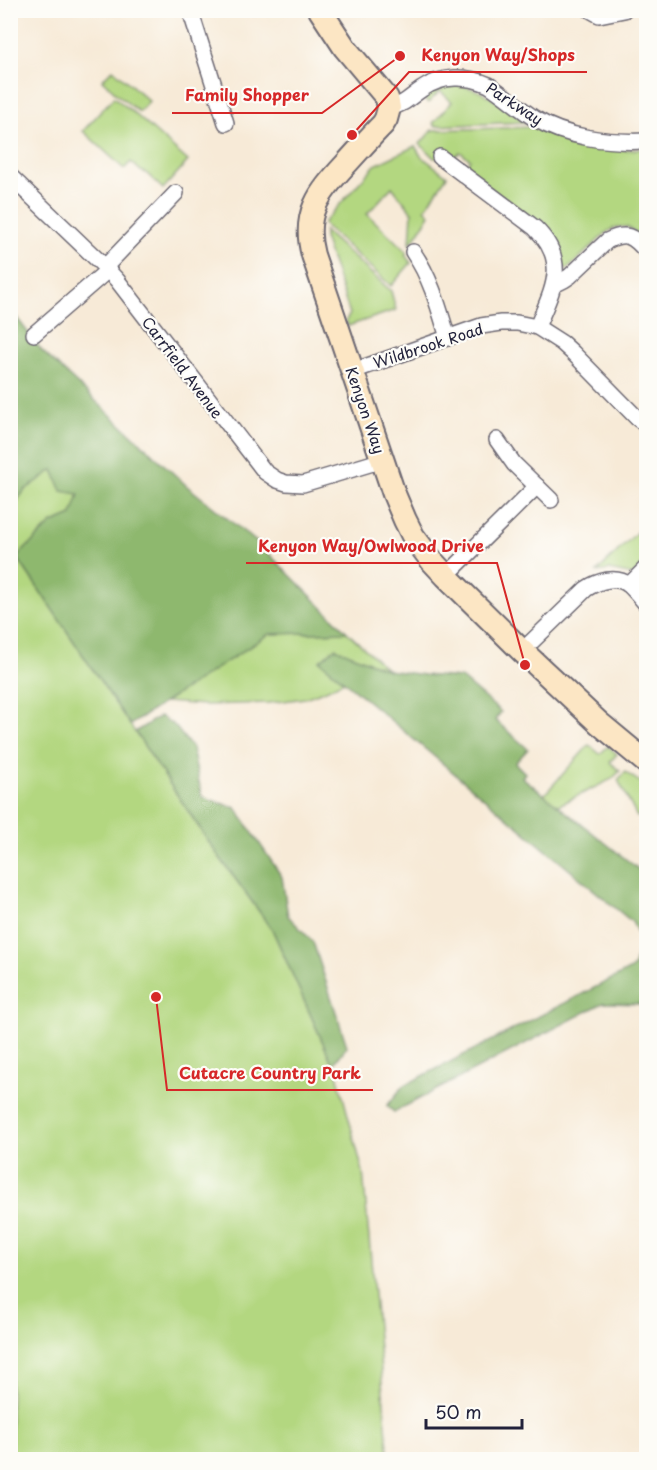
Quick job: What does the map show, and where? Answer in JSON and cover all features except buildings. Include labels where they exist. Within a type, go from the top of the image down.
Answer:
[{"type":"street","points":[[190,10],[226,113]]},
{"type":"street","points":[[320,10],[345,48],[387,98],[389,108]]},
{"type":"street","points":[[590,10],[599,15],[624,10]]},
{"type":"street","name":"Parkway","points":[[389,108],[404,104],[420,90],[439,80],[453,77],[465,78],[489,85],[536,119],[557,128],[606,141],[646,141]]},
{"type":"street","name":"Kenyon Way","points":[[389,108],[383,124],[324,188],[316,203],[310,224],[310,244],[397,500],[413,536],[446,576],[599,723],[646,762]]},
{"type":"street","points":[[440,157],[459,164],[540,233],[550,247],[556,275],[537,327]]},
{"type":"street","name":"Carrfield Avenue","points":[[10,176],[106,268],[126,291],[260,467],[270,476],[286,483],[303,484],[383,460]]},
{"type":"street","points":[[33,334],[106,268],[168,196]]},
{"type":"street","points":[[554,285],[564,280],[607,241],[615,237],[628,236],[635,239],[646,250]]},
{"type":"street","points":[[413,252],[425,270],[448,338]]},
{"type":"street","name":"Wildbrook Road","points":[[353,371],[481,327],[517,323],[537,327],[567,348],[646,425]]},
{"type":"street","points":[[497,440],[514,464],[551,500]]},
{"type":"street","points":[[446,576],[537,486]]},
{"type":"street","points":[[629,585],[646,568]]},
{"type":"street","points":[[522,651],[594,584],[617,580],[629,585],[646,604]]},
{"type":"green space","points":[[113,69],[149,101],[139,112],[102,80]]},
{"type":"green space","points":[[457,85],[485,94],[525,122],[435,126],[433,123],[452,102],[440,91],[428,103],[424,99],[425,95]]},
{"type":"green space","points":[[114,97],[188,161],[163,189],[131,162],[124,169],[83,131]]},
{"type":"green space","points":[[534,127],[596,148],[646,149],[646,242],[629,228],[613,228],[571,266],[564,268],[559,261],[556,248],[467,169],[470,159],[460,152],[451,157],[434,158],[420,144],[432,130]]},
{"type":"green space","points":[[415,146],[421,156],[447,176],[425,209],[430,214],[410,244],[412,212],[392,187],[367,214],[407,252],[405,255],[411,263],[391,286],[324,225],[324,222],[375,165]]},
{"type":"green space","points":[[324,231],[391,291],[396,310],[348,326],[346,320],[350,314],[324,238]]},
{"type":"green space","points":[[11,310],[42,351],[187,486],[258,543],[347,632],[269,634],[130,725],[17,557],[51,524],[72,515],[79,494],[62,491],[53,470],[25,490],[11,509]]},
{"type":"green space","points":[[53,470],[80,494],[72,515],[51,524],[17,557],[215,851],[272,929],[337,1074],[363,1172],[389,1459],[11,1460],[10,509],[25,490]]},
{"type":"green space","points":[[646,523],[646,561],[633,575],[609,570],[597,572]]},
{"type":"green space","points":[[347,632],[388,670],[335,648],[320,661],[344,681],[305,698],[269,703],[205,705],[164,702],[269,634]]},
{"type":"green space","points":[[335,648],[388,670],[461,678],[501,712],[495,720],[528,749],[515,763],[525,773],[522,777],[646,875],[646,1004],[603,1003],[394,1112],[387,1106],[403,1086],[633,968],[640,938],[632,922],[320,661]]},
{"type":"green space","points":[[160,716],[175,726],[192,748],[202,797],[236,808],[282,877],[288,916],[313,942],[347,1046],[333,1065],[272,929],[215,851],[135,732]]},
{"type":"green space","points":[[589,745],[600,754],[608,746],[617,754],[610,762],[620,771],[612,779],[557,806],[544,795]]},
{"type":"green space","points":[[625,772],[646,786],[646,813],[637,817],[618,780]]},
{"type":"railway","points":[[632,1460],[646,1452]]},
{"type":"place","name":"Family Shopper","points":[[400,56]]},
{"type":"place","name":"Kenyon Way/Shops","points":[[352,135]]},
{"type":"place","name":"Kenyon Way/Owlwood Drive","points":[[525,665]]},
{"type":"place","name":"Cutacre Country Park","points":[[156,997]]}]
